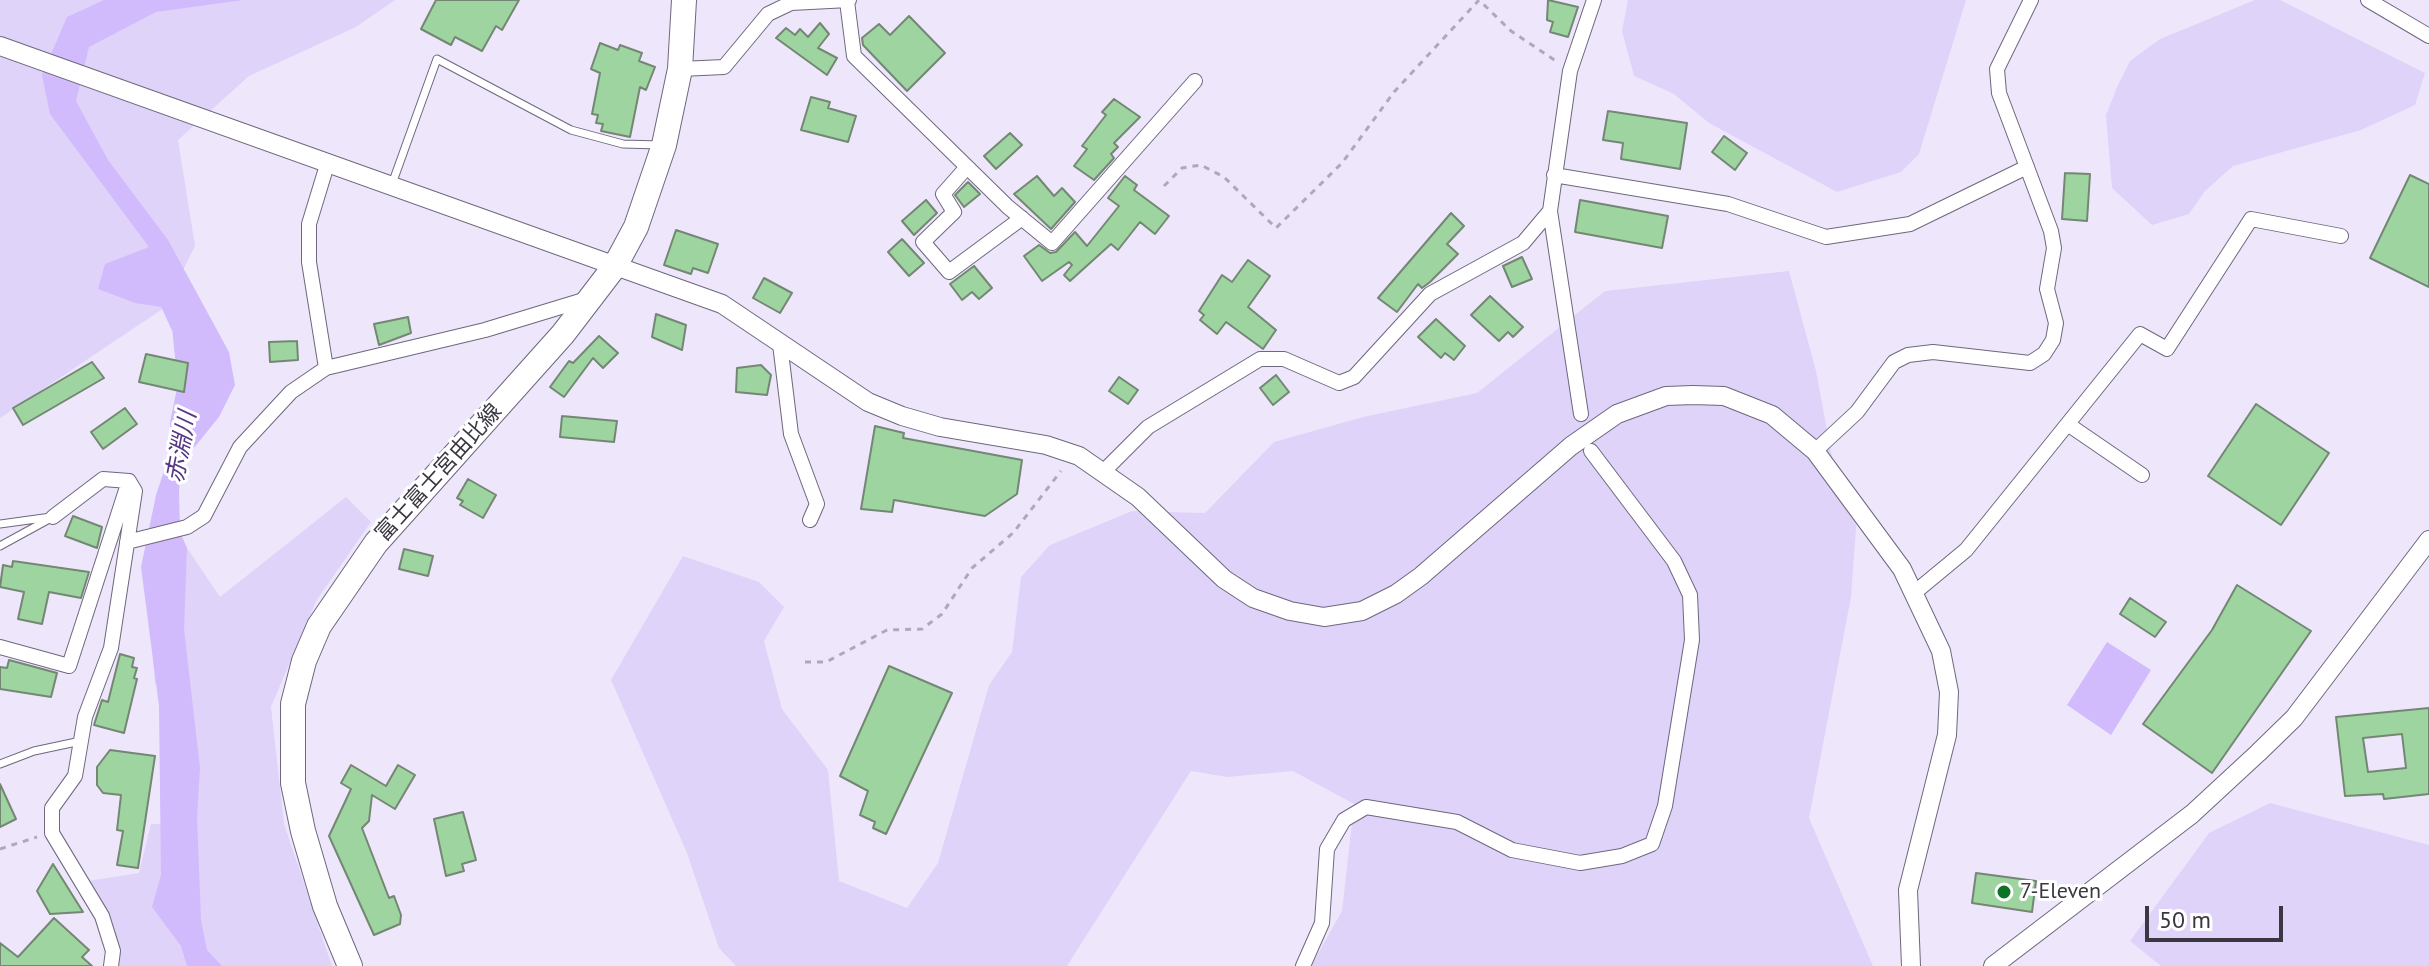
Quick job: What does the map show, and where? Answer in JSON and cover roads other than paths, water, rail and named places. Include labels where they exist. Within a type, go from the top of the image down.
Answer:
[{"type":"main road","name":"富士富士宮由比線","points":[[350,966],[325,906],[303,831],[293,783],[293,704],[304,661],[326,615],[376,543],[595,296],[615,266],[636,227],[664,145],[680,69],[684,0]]},
{"type":"street","points":[[680,69],[724,67],[768,14],[792,2],[848,0],[854,56],[967,167],[1052,243],[1195,81]]},
{"type":"street","points":[[1581,414],[1550,211],[1570,71],[1594,0]]},
{"type":"street","points":[[1815,451],[1857,412],[1894,362],[1908,355],[1933,352],[2030,363],[2044,354],[2056,323],[2047,289],[2054,248],[2051,231],[1999,93],[1997,69],[2031,0]]},
{"type":"street","points":[[2368,0],[2429,36]]},
{"type":"street","points":[[0,46],[722,304],[868,402],[902,416],[940,427],[1046,445],[1079,456],[1138,497],[1224,579],[1243,592],[1290,611],[1324,617],[1362,611],[1396,594],[1571,446],[1617,414],[1666,396],[1724,396],[1751,406],[1791,428],[1815,451],[1902,569],[1941,651],[1949,692],[1947,735],[1908,890],[1911,966]]},
{"type":"street","points":[[326,368],[309,262],[309,224],[327,165]]},
{"type":"street","points":[[967,167],[943,194],[954,212],[923,242],[949,272],[1022,218]]},
{"type":"street","points":[[1554,175],[1728,204],[1826,237],[1910,224],[2027,167]]},
{"type":"street","points":[[1104,471],[1148,427],[1195,402],[1260,359],[1284,359],[1339,383],[1354,377],[1430,294],[1523,243],[1550,211]]},
{"type":"street","points":[[1914,593],[1966,550],[2140,334],[2167,349],[2251,219],[2341,236]]},
{"type":"street","points":[[133,541],[187,527],[204,516],[240,447],[291,392],[326,368],[485,330],[595,296]]},
{"type":"street","points":[[780,344],[791,434],[817,504],[810,520]]},
{"type":"street","points":[[2069,425],[2142,475]]},
{"type":"street","points":[[1303,966],[1322,923],[1327,849],[1344,820],[1366,807],[1457,822],[1512,850],[1580,863],[1622,856],[1652,844],[1665,806],[1692,640],[1690,595],[1674,561],[1591,451]]},
{"type":"street","points":[[53,517],[103,479],[129,481]]},
{"type":"street","points":[[111,966],[113,951],[102,916],[52,833],[52,808],[75,776],[85,717],[111,648],[133,541],[135,491],[129,481]]},
{"type":"street","points":[[0,647],[69,666],[75,657],[129,481]]},
{"type":"street","points":[[1993,966],[2192,814],[2294,718],[2429,540]]},
{"type":"lane","points":[[391,186],[437,59],[571,130],[623,144],[664,145]]},
{"type":"lane","points":[[0,524],[53,517]]},
{"type":"lane","points":[[0,546],[17,540],[53,517]]},
{"type":"lane","points":[[0,764],[34,751],[81,741]]},
{"type":"water","points":[[104,0],[243,0],[156,12],[89,47],[76,101],[108,160],[168,240],[229,352],[235,385],[219,417],[184,460],[179,489],[180,532],[187,548],[184,629],[200,768],[197,817],[201,920],[207,950],[222,966],[187,966],[181,946],[152,907],[161,875],[159,706],[141,567],[156,495],[200,362],[189,311],[135,303],[98,289],[105,264],[149,247],[50,114],[42,75],[67,17]]},
{"type":"water","points":[[2107,642],[2151,670],[2111,735],[2067,705]]},
{"type":"waterway","name":"赤淵川","points":[[162,270],[188,327],[194,385],[186,424]]},
{"type":"place","name":"7-Eleven","points":[[2004,892]]}]
